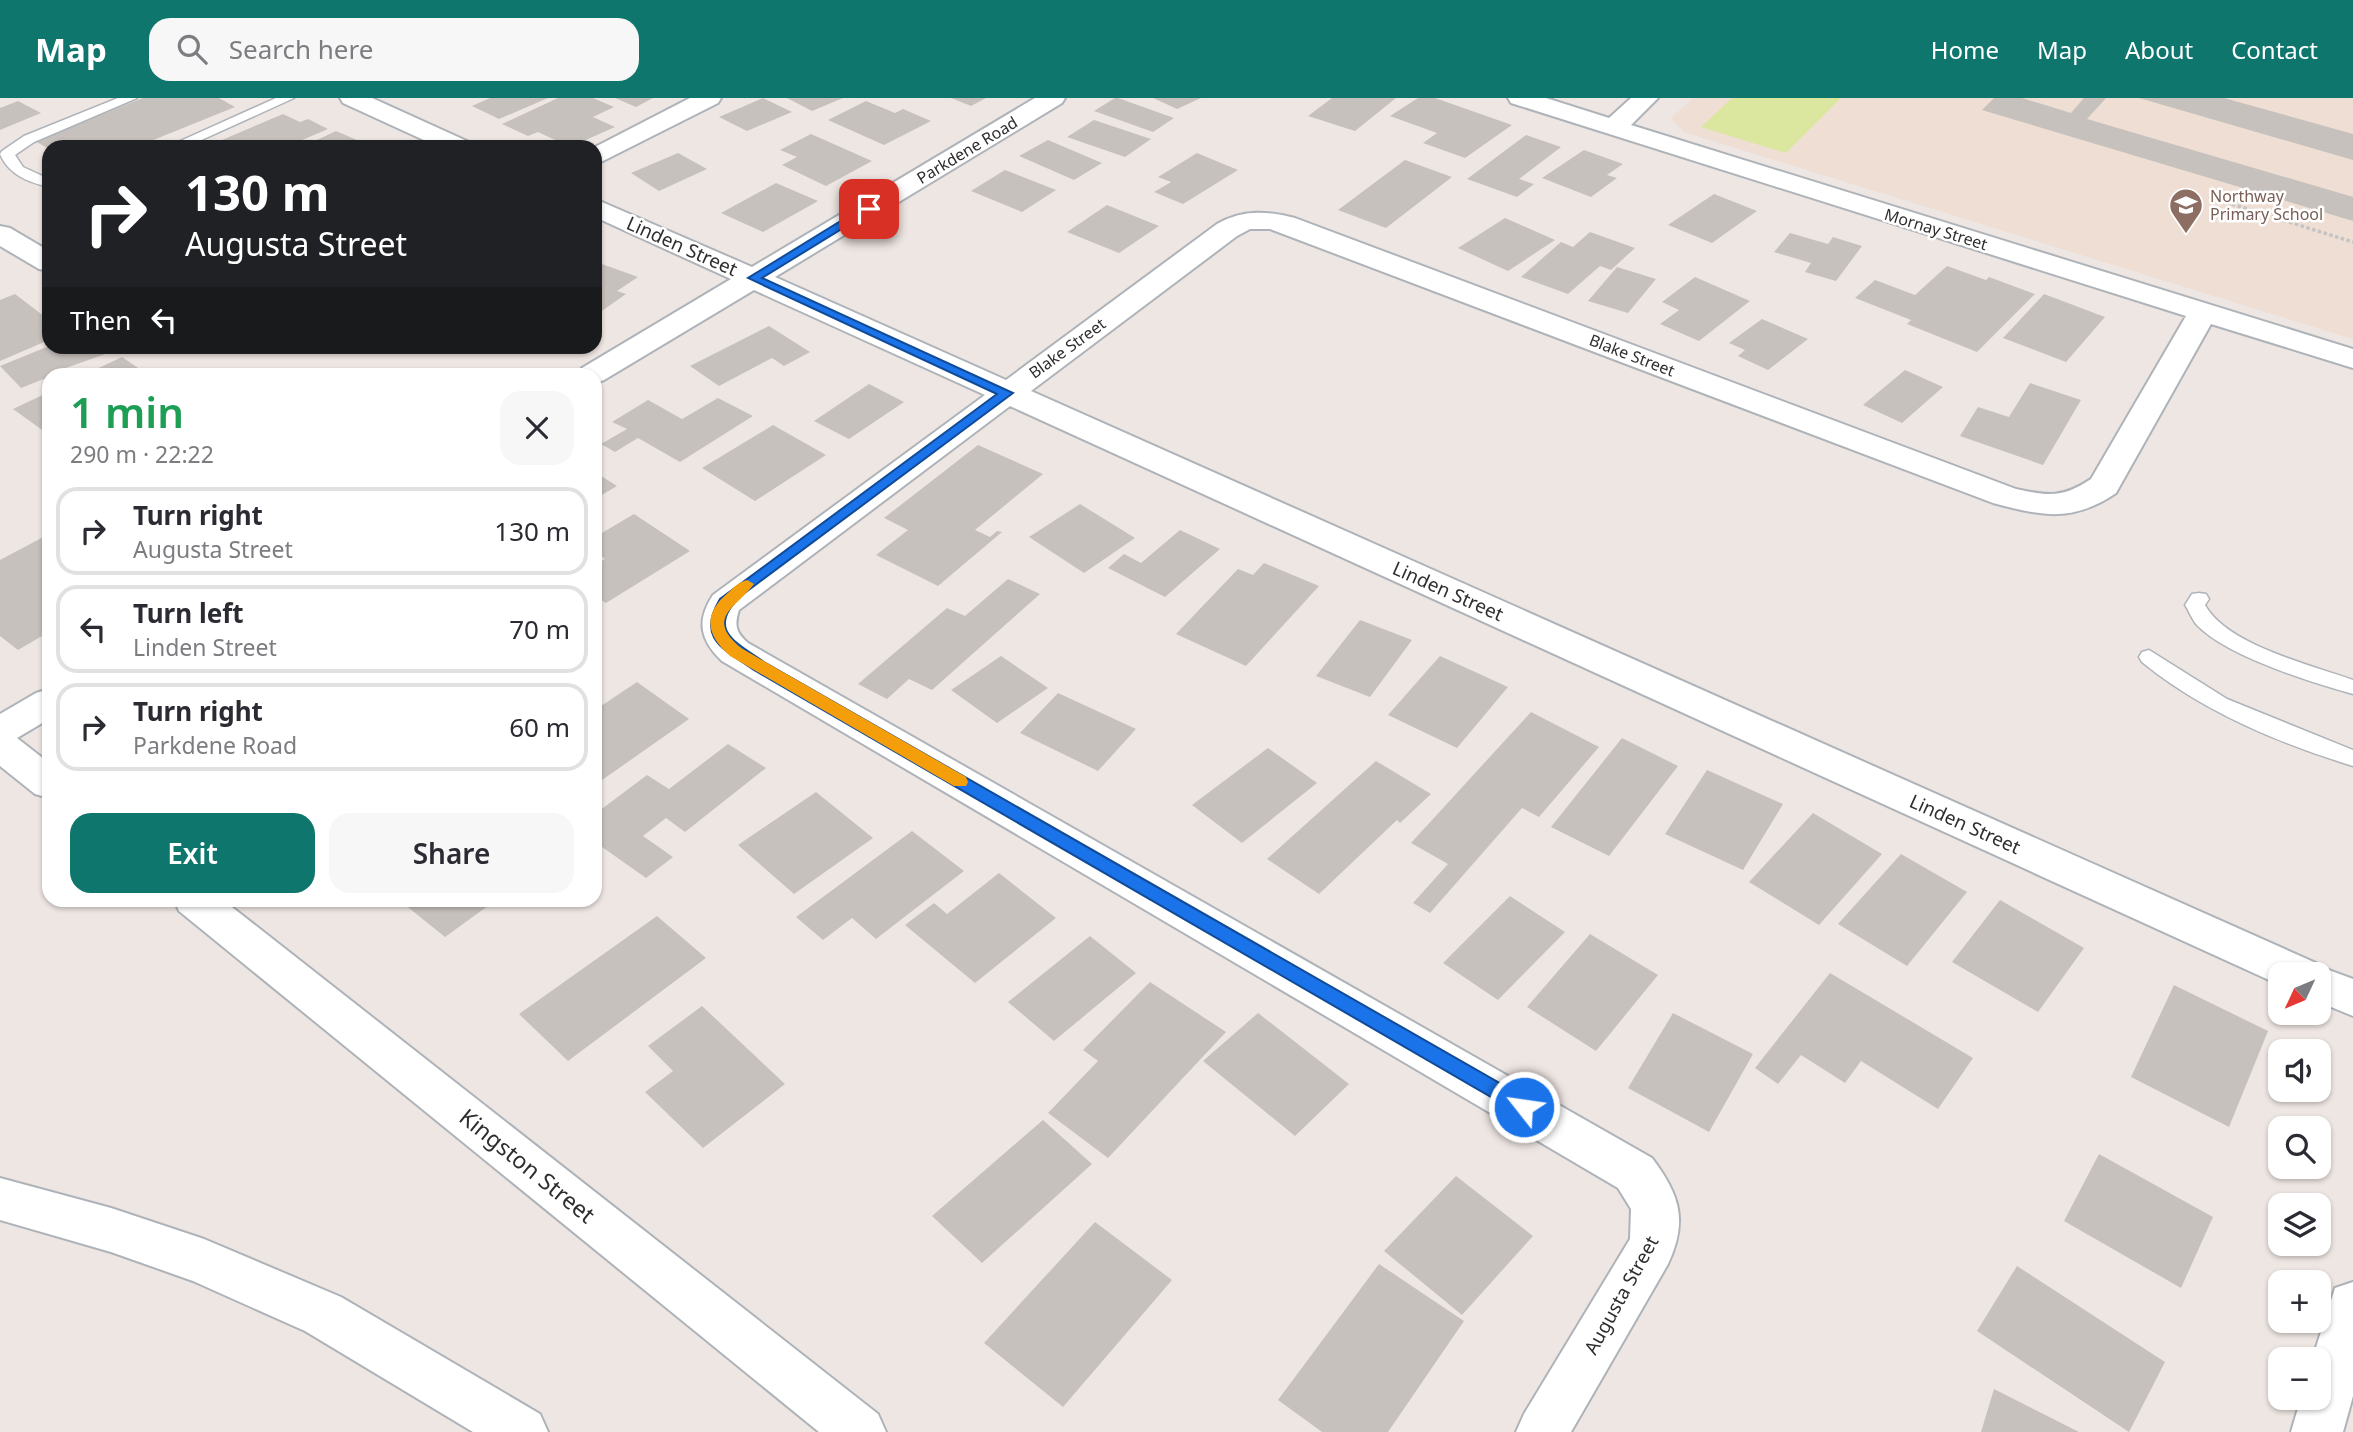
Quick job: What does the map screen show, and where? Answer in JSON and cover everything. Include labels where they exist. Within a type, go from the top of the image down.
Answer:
[{"type":"street","points":[[352,98],[445,140]]},
{"type":"street","points":[[602,153],[709,98]]},
{"type":"street","name":"Parkdene Road","points":[[602,369],[1053,98]]},
{"type":"street","name":"Mornay Street","points":[[1520,98],[2353,359]]},
{"type":"street","points":[[1612,127],[1646,98]]},
{"type":"street","name":"Linden Street","points":[[602,210],[2272,962]]},
{"type":"street","name":"Blake Street","points":[[1006,393],[1227,230],[1249,220],[1274,221],[2005,496],[2043,506],[2066,506],[2087,500],[2104,486],[2203,312]]},
{"type":"street","points":[[0,234],[42,259]]},
{"type":"street","name":"Augusta Street","points":[[1006,393],[737,592],[725,603],[718,615],[717,628],[723,642],[735,652],[1635,1173],[1655,1203],[1657,1234],[1542,1432]]},
{"type":"street","points":[[0,731],[42,706]]},
{"type":"street","points":[[0,745],[42,778]]},
{"type":"street","name":"Kingston Street","points":[[203,907],[860,1432]]},
{"type":"street","points":[[2331,988],[2353,998]]},
{"type":"street","points":[[0,1199],[111,1230],[204,1262],[323,1314],[522,1432]]},
{"type":"street","points":[[2317,1432],[2353,1304]]},
{"type":"lane","points":[[42,181],[16,168],[7,154],[29,139],[130,98]]},
{"type":"lane","points":[[190,140],[287,98]]},
{"type":"lane","points":[[2199,598],[2195,605],[2197,615],[2222,636],[2353,687]]},
{"type":"lane","points":[[2149,657],[2169,675],[2215,702],[2353,758]]},
{"type":"path","points":[[2209,197],[2353,242]]},
{"type":"shaded area","name":"Northway Primary School","points":[[1693,98],[2353,98],[2353,339],[1684,132],[1671,118]]},
{"type":"green space","points":[[1732,98],[1841,98],[1786,153],[1701,127]]},
{"type":"building","points":[[143,98],[219,98],[235,107],[153,140],[42,140],[42,145],[35,141]]},
{"type":"building","points":[[490,98],[548,98],[499,119],[472,106]]},
{"type":"building","points":[[558,98],[593,98],[614,107],[593,117],[615,127],[586,140],[555,140],[538,132],[528,136],[502,124]]},
{"type":"building","points":[[615,98],[653,98],[636,107]]},
{"type":"building","points":[[763,98],[792,112],[747,131],[719,117]]},
{"type":"building","points":[[787,98],[843,98],[812,111]]},
{"type":"building","points":[[951,98],[986,98],[971,106]]},
{"type":"building","points":[[1115,98],[1174,118],[1153,132],[1094,111]]},
{"type":"building","points":[[1153,98],[1201,98],[1177,109]]},
{"type":"building","points":[[1332,98],[1396,98],[1355,131],[1308,116]]},
{"type":"building","points":[[1418,98],[1435,98],[1512,125],[1465,158],[1423,143],[1437,133],[1390,116]]},
{"type":"building","points":[[1994,98],[2022,98],[2071,113],[2084,98],[2106,98],[2087,119],[2353,197],[2353,221],[1982,110]]},
{"type":"building","points":[[2139,98],[2224,98],[2353,134],[2353,160]]},
{"type":"building","points":[[18,101],[41,113],[0,130],[0,108]]},
{"type":"building","points":[[866,101],[895,113],[903,109],[931,121],[884,145],[828,120]]},
{"type":"building","points":[[283,114],[300,122],[308,119],[328,129],[302,140],[222,140]]},
{"type":"building","points":[[1094,120],[1151,139],[1125,157],[1067,137]]},
{"type":"building","points":[[336,131],[357,140],[317,140]]},
{"type":"building","points":[[811,134],[872,161],[826,186],[782,165],[797,157],[780,150]]},
{"type":"building","points":[[1526,135],[1561,147],[1519,179],[1534,184],[1517,197],[1467,179]]},
{"type":"building","points":[[1048,140],[1102,163],[1074,180],[1019,156]]},
{"type":"building","points":[[1584,150],[1623,164],[1607,175],[1617,178],[1591,197],[1542,178]]},
{"type":"building","points":[[678,153],[707,169],[659,191],[631,173]]},
{"type":"building","points":[[1197,153],[1238,170],[1183,204],[1154,192],[1171,182],[1158,177]]},
{"type":"building","points":[[1405,160],[1452,177],[1386,228],[1338,210]]},
{"type":"building","points":[[1005,170],[1056,190],[1022,212],[971,191]]},
{"type":"building","points":[[776,183],[818,201],[763,232],[721,213]]},
{"type":"building","points":[[1714,194],[1757,211],[1712,243],[1668,225]]},
{"type":"building","points":[[1107,205],[1159,226],[1119,253],[1067,232]]},
{"type":"building","points":[[1505,218],[1555,240],[1508,271],[1458,248]]},
{"type":"building","points":[[1590,232],[1635,248],[1611,270],[1600,266],[1568,294],[1521,277],[1561,242],[1573,247]]},
{"type":"building","points":[[1790,233],[1828,244],[1833,237],[1862,246],[1836,281],[1805,272],[1811,263],[1774,252]]},
{"type":"building","points":[[602,264],[638,277],[617,291],[626,294],[602,311]]},
{"type":"building","points":[[1947,266],[1986,280],[1989,277],[2035,294],[1977,352],[1907,324],[1911,320],[1855,298],[1875,280],[1915,295]]},
{"type":"building","points":[[1617,267],[1656,279],[1628,313],[1588,301]]},
{"type":"building","points":[[1695,277],[1750,301],[1699,341],[1660,324],[1679,310],[1662,302]]},
{"type":"building","points":[[15,294],[42,315],[42,343],[0,361],[0,300]]},
{"type":"building","points":[[2044,294],[2105,317],[2066,362],[2003,338]]},
{"type":"building","points":[[1762,319],[1808,339],[1768,370],[1738,356],[1745,350],[1729,343]]},
{"type":"building","points":[[769,326],[810,352],[784,366],[772,358],[719,386],[690,366]]},
{"type":"building","points":[[42,349],[42,354],[105,354],[66,368],[42,368],[42,380],[21,388],[0,366]]},
{"type":"building","points":[[122,357],[138,368],[99,368]]},
{"type":"building","points":[[1905,370],[1943,387],[1902,423],[1863,405]]},
{"type":"building","points":[[2030,383],[2081,400],[2043,465],[1960,436],[1978,407],[2009,417]]},
{"type":"building","points":[[869,384],[904,402],[849,439],[814,421]]},
{"type":"building","points":[[42,395],[42,430],[13,409]]},
{"type":"building","points":[[718,398],[753,416],[680,462],[638,438],[615,452],[602,445],[627,429],[612,422],[648,400],[682,419]]},
{"type":"building","points":[[773,425],[826,455],[755,501],[702,468]]},
{"type":"building","points":[[978,445],[1043,474],[975,530],[990,537],[997,531],[1002,532],[938,586],[876,555],[908,530],[884,518]]},
{"type":"building","points":[[602,476],[617,486],[602,495]]},
{"type":"building","points":[[1080,504],[1135,538],[1084,573],[1029,537]]},
{"type":"building","points":[[634,514],[690,551],[606,603],[602,600],[602,561],[605,559],[602,557],[602,533]]},
{"type":"building","points":[[1180,530],[1220,549],[1165,597],[1108,568],[1124,554],[1141,563]]},
{"type":"building","points":[[42,538],[42,636],[18,650],[0,636],[0,560]]},
{"type":"building","points":[[1264,563],[1319,586],[1246,666],[1176,634],[1238,569],[1253,575]]},
{"type":"building","points":[[1008,579],[1040,594],[932,690],[909,679],[887,699],[858,684],[947,608],[965,616]]},
{"type":"building","points":[[1360,620],[1412,640],[1370,697],[1316,676]]},
{"type":"building","points":[[1001,656],[1048,688],[997,723],[951,690]]},
{"type":"building","points":[[1440,656],[1508,687],[1457,748],[1388,715]]},
{"type":"building","points":[[637,682],[689,719],[602,780],[602,705]]},
{"type":"building","points":[[1058,693],[1136,729],[1098,771],[1020,733]]},
{"type":"building","points":[[1531,712],[1599,747],[1539,817],[1522,808],[1430,913],[1413,903],[1448,864],[1411,843]]},
{"type":"building","points":[[1622,738],[1678,766],[1609,856],[1551,827]]},
{"type":"building","points":[[728,744],[766,768],[685,832],[666,818],[643,836],[673,857],[646,878],[602,847],[602,809],[647,775],[669,789]]},
{"type":"building","points":[[1268,748],[1317,783],[1242,843],[1192,805]]},
{"type":"building","points":[[1376,761],[1431,794],[1400,823],[1397,820],[1319,894],[1267,859]]},
{"type":"building","points":[[1707,770],[1783,804],[1743,870],[1665,834]]},
{"type":"building","points":[[816,792],[873,838],[794,894],[738,845]]},
{"type":"building","points":[[1813,813],[1882,854],[1819,925],[1749,882]]},
{"type":"building","points":[[912,831],[964,871],[876,939],[852,918],[823,940],[796,917]]},
{"type":"building","points":[[1901,854],[1967,892],[1907,966],[1838,924]]},
{"type":"building","points":[[999,873],[1056,918],[975,983],[905,925],[934,903],[947,914]]},
{"type":"building","points":[[1510,896],[1565,932],[1498,1000],[1443,963]]},
{"type":"building","points":[[2000,900],[2084,948],[2038,1012],[1952,962]]},
{"type":"building","points":[[408,907],[486,907],[445,937]]},
{"type":"building","points":[[657,916],[706,958],[568,1061],[519,1014]]},
{"type":"building","points":[[1590,934],[1658,975],[1596,1051],[1527,1007]]},
{"type":"building","points":[[1090,936],[1136,973],[1054,1041],[1008,1002]]},
{"type":"building","points":[[1830,973],[1973,1058],[1938,1109],[1861,1061],[1845,1083],[1801,1055],[1778,1084],[1755,1068]]},
{"type":"building","points":[[1150,982],[1226,1032],[1108,1158],[1048,1113],[1098,1061],[1083,1050]]},
{"type":"building","points":[[2174,985],[2268,1031],[2229,1127],[2131,1077]]},
{"type":"building","points":[[702,1006],[785,1084],[703,1148],[645,1092],[673,1071],[648,1046]]},
{"type":"building","points":[[1258,1013],[1349,1084],[1295,1136],[1203,1061]]},
{"type":"building","points":[[1673,1013],[1753,1054],[1709,1132],[1628,1088]]},
{"type":"building","points":[[1043,1120],[1092,1164],[982,1263],[932,1216]]},
{"type":"building","points":[[2099,1154],[2213,1217],[2181,1288],[2064,1221]]},
{"type":"building","points":[[1456,1176],[1533,1236],[1462,1315],[1384,1251]]},
{"type":"building","points":[[1095,1222],[1172,1280],[1063,1407],[984,1343]]},
{"type":"building","points":[[1379,1264],[1464,1321],[1388,1432],[1322,1432],[1278,1400]]},
{"type":"building","points":[[2017,1266],[2165,1362],[2129,1432],[1977,1331]]},
{"type":"building","points":[[1994,1389],[2079,1432],[1981,1432]]},
{"type":"slow traffic","points":[[747,584],[725,603],[718,615],[717,628],[723,642],[735,652],[960,782]]},
{"type":"place","name":"Northway Primary School","points":[[2186,235]]},
{"type":"route","points":[[869,209],[754,278],[1006,393],[737,592],[725,603],[718,615],[717,628],[723,642],[759,666],[1524,1107]]}]
